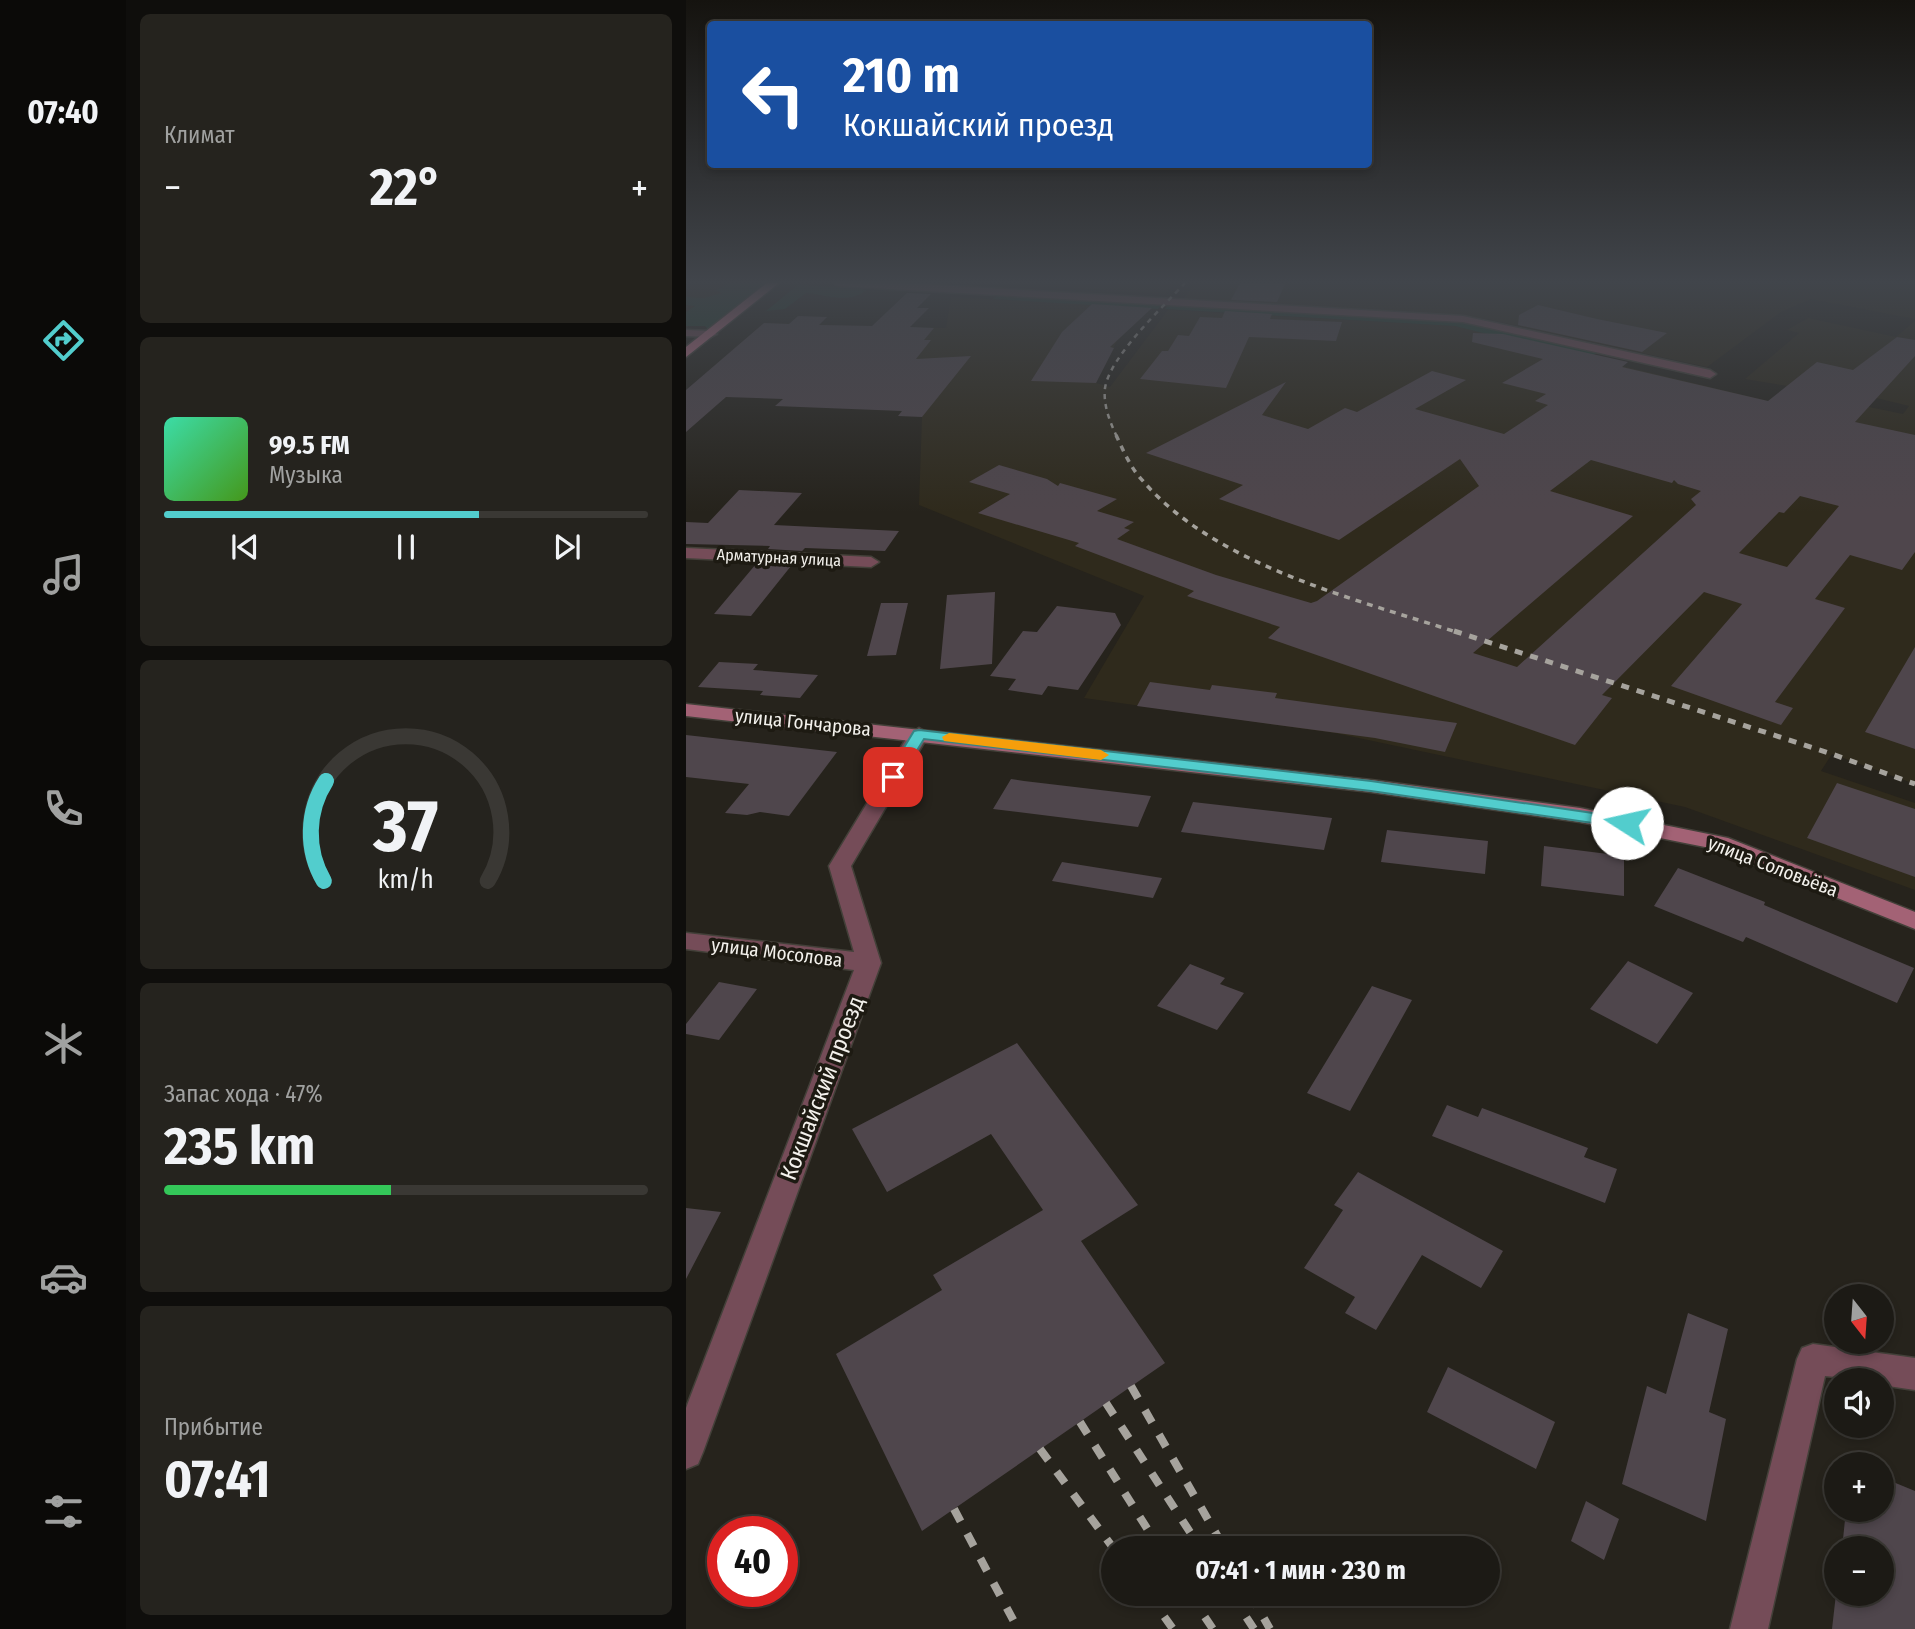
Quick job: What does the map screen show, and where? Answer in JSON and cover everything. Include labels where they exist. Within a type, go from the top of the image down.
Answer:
[{"type":"street","points":[[1641,359],[1710,374]]},
{"type":"street","name":"Арматурная улица","points":[[686,553],[871,562]]},
{"type":"street","name":"улица Гончарова","points":[[686,710],[919,734]]},
{"type":"street","points":[[869,963],[840,866],[919,734]]},
{"type":"street","name":"улица Соловьёва","points":[[919,734],[1371,786],[1650,827],[1720,843],[1915,921]]},
{"type":"street","name":"улица Мосолова","points":[[686,941],[869,963]]},
{"type":"street","name":"Кокшайский проезд","points":[[689,1438],[869,963]]},
{"type":"street","points":[[1749,1629],[1813,1359],[1915,1374]]},
{"type":"shaded area","points":[[722,359],[1108,359],[1096,383],[1110,387],[1131,359],[1593,359],[1823,414],[1840,401],[1903,414],[1909,406],[1852,392],[1847,396],[1745,379],[1768,359],[1915,359],[1915,784],[1832,754],[1821,771],[1915,803],[1915,890],[1685,807],[1335,733],[1084,698],[1144,596],[919,505],[922,417],[778,372],[709,370]]},
{"type":"shaded area","points":[[1670,359],[1718,359],[1707,367]]},
{"type":"building","points":[[722,359],[969,359],[922,417],[898,416],[902,411],[775,406],[783,399],[726,397],[686,432],[686,390]]},
{"type":"building","points":[[1045,359],[1108,359],[1096,383],[1031,381]]},
{"type":"building","points":[[1156,359],[1239,359],[1226,388],[1140,379]]},
{"type":"building","points":[[1543,359],[1615,359],[1628,362],[1622,367],[1768,401],[1817,362],[1853,370],[1868,359],[1912,359],[1855,422],[1915,435],[1915,552],[1902,570],[1850,555],[1815,599],[1845,608],[1775,702],[1793,708],[1781,725],[1671,686],[1742,604],[1704,592],[1602,695],[1612,698],[1575,745],[1268,638],[1280,627],[1187,596],[1194,591],[1075,546],[1079,543],[978,513],[1010,494],[969,482],[999,465],[1047,479],[1058,486],[1060,483],[1117,499],[1097,511],[1134,522],[1124,528],[1130,530],[1117,539],[1216,575],[1311,603],[1479,486],[1460,459],[1339,540],[1219,499],[1243,485],[1146,453],[1286,382],[1262,415],[1308,429],[1345,408],[1357,412],[1432,371],[1466,380],[1415,409],[1504,434],[1548,405],[1535,401],[1546,394],[1502,383]],"holes":[[[1591,460],[1672,483],[1674,480],[1678,484],[1701,491],[1691,499],[1696,505],[1517,667],[1473,653],[1633,516],[1550,491]],[[1800,496],[1839,506],[1787,567],[1739,553],[1779,512],[1784,513]]]},
{"type":"building","points":[[739,490],[802,493],[774,525],[899,531],[885,551],[805,548],[802,551],[768,549],[770,546],[686,544],[686,522],[708,523]]},
{"type":"building","points":[[756,564],[791,566],[751,616],[714,614]]},
{"type":"building","points":[[995,592],[992,664],[940,669],[947,595]]},
{"type":"building","points":[[881,603],[908,603],[896,655],[867,656]]},
{"type":"building","points":[[1057,606],[1115,613],[1121,625],[1078,690],[1048,686],[1042,695],[1008,690],[1016,679],[990,676],[1023,631],[1037,632]]},
{"type":"building","points":[[1915,647],[1915,749],[1865,732]]},
{"type":"building","points":[[719,662],[758,664],[753,670],[818,675],[800,698],[760,695],[763,691],[698,687]]},
{"type":"building","points":[[1150,682],[1210,690],[1212,685],[1277,693],[1275,698],[1457,723],[1445,752],[1375,738],[1137,706]]},
{"type":"building","points":[[686,735],[837,752],[789,816],[760,812],[747,815],[725,813],[749,784],[686,777]]},
{"type":"building","points":[[1011,779],[1151,796],[1138,827],[993,809]]},
{"type":"building","points":[[1837,783],[1915,809],[1915,877],[1807,838]]},
{"type":"building","points":[[1193,802],[1332,818],[1324,850],[1181,832]]},
{"type":"building","points":[[1387,830],[1488,841],[1485,874],[1381,862]]},
{"type":"building","points":[[1544,846],[1624,856],[1624,896],[1541,886]]},
{"type":"building","points":[[1062,862],[1162,878],[1153,898],[1052,881]]},
{"type":"building","points":[[1678,868],[1765,902],[1764,905],[1914,968],[1897,1003],[1746,937],[1743,942],[1654,906]]},
{"type":"building","points":[[1628,961],[1693,993],[1657,1044],[1590,1009]]},
{"type":"building","points":[[1190,964],[1225,978],[1220,984],[1244,993],[1217,1030],[1157,1006]]},
{"type":"building","points":[[719,982],[757,989],[719,1040],[686,1034],[686,1024]]},
{"type":"building","points":[[1372,986],[1412,1000],[1350,1111],[1307,1093]]},
{"type":"building","points":[[1017,1043],[1138,1205],[1081,1241],[1165,1363],[922,1531],[836,1354],[942,1290],[933,1275],[1043,1210],[991,1134],[887,1192],[852,1129]]},
{"type":"building","points":[[1447,1105],[1478,1117],[1482,1108],[1588,1148],[1584,1157],[1617,1169],[1605,1203],[1432,1136]]},
{"type":"building","points":[[1358,1172],[1503,1251],[1481,1288],[1422,1255],[1376,1330],[1345,1313],[1355,1297],[1304,1268],[1343,1210],[1334,1205]]},
{"type":"building","points":[[686,1208],[721,1212],[686,1279]]},
{"type":"building","points":[[1688,1313],[1728,1329],[1709,1412],[1726,1419],[1706,1521],[1622,1484],[1647,1386],[1666,1394]]},
{"type":"building","points":[[1448,1367],[1555,1422],[1536,1469],[1427,1412]]},
{"type":"building","points":[[1894,1482],[1915,1491],[1915,1629],[1832,1629],[1835,1606],[1894,1606],[1894,1536],[1843,1536],[1845,1522],[1894,1522]]},
{"type":"building","points":[[1586,1501],[1619,1519],[1604,1560],[1571,1541]]},
{"type":"railway","points":[[1117,437],[1105,401],[1105,388],[1118,359]]},
{"type":"railway","points":[[1117,437],[1131,465],[1143,481],[1173,511],[1209,536],[1290,576],[1459,633]]},
{"type":"railway","points":[[1454,631],[1832,754],[1915,784]]},
{"type":"railway","points":[[1131,1386],[1218,1536]]},
{"type":"railway","points":[[1106,1403],[1193,1536]]},
{"type":"railway","points":[[1080,1422],[1152,1536]]},
{"type":"railway","points":[[1040,1449],[1104,1536]]},
{"type":"railway","points":[[954,1509],[1018,1629]]},
{"type":"railway","points":[[1157,1606],[1173,1629]]},
{"type":"railway","points":[[1197,1606],[1213,1629]]},
{"type":"railway","points":[[1239,1606],[1254,1629]]},
{"type":"railway","points":[[1257,1606],[1270,1629]]},
{"type":"slow traffic","points":[[949,737],[1101,755]]},
{"type":"route","points":[[893,777],[919,734],[1371,786],[1627,823]]}]
